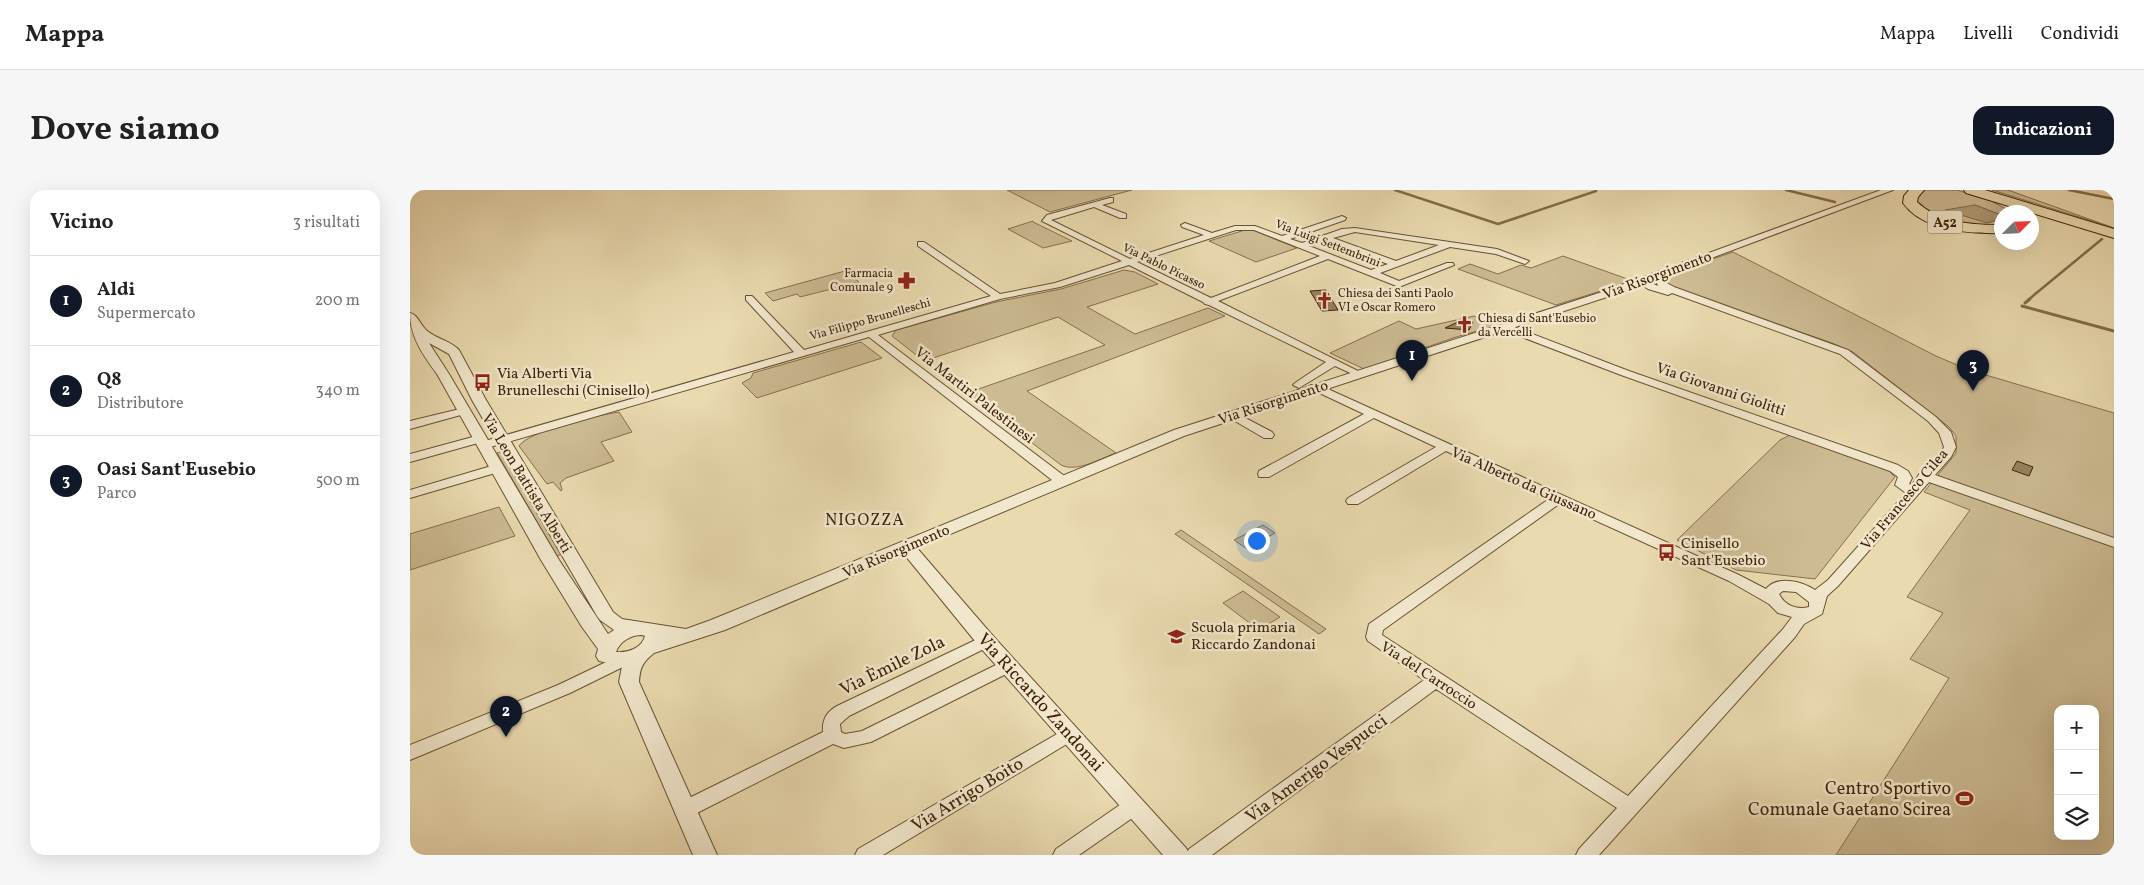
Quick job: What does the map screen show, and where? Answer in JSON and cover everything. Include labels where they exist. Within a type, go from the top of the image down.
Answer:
[{"type":"highway","name":"A52","points":[[1917,190],[1911,196],[1910,203],[1925,216],[1966,227],[1994,229]]},
{"type":"highway","name":"A52","points":[[1971,190],[1977,195],[2002,205]]},
{"type":"highway","name":"A52","points":[[1971,190],[2114,232]]},
{"type":"highway","name":"A52","points":[[1982,190],[2114,232]]},
{"type":"highway","points":[[2012,190],[2114,225]]},
{"type":"street","name":"Via Risorgimento","points":[[410,753],[564,689],[584,679],[631,646],[696,633],[1169,437],[1613,291],[1651,282],[1892,191]]},
{"type":"street","name":"Via Pablo Picasso","points":[[1110,200],[1050,217],[1046,221],[1208,302],[1359,374]]},
{"type":"street","points":[[1094,204],[1123,216]]},
{"type":"street","points":[[1283,238],[1342,218]]},
{"type":"street","points":[[1185,224],[1211,235]]},
{"type":"street","name":"Via Filippo Brunelleschi","points":[[410,458],[488,442],[998,297],[1057,286],[1231,228],[1246,227]]},
{"type":"street","name":"Via Luigi Settembrini","points":[[1246,227],[1255,228],[1283,238],[1400,284],[1450,265]]},
{"type":"street","points":[[1302,246],[1350,230],[1497,252],[1526,261]]},
{"type":"street","points":[[1325,238],[1395,264]]},
{"type":"street","points":[[921,244],[998,297]]},
{"type":"street","points":[[1372,273],[1450,244]]},
{"type":"street","points":[[1208,302],[1328,256]]},
{"type":"street","name":"Via Francesco Cilea","points":[[1586,855],[1789,634],[1798,620],[1813,608],[1821,593],[1833,583],[1946,454],[1950,446],[1945,432],[1932,420],[1851,356],[1827,344],[1651,282]]},
{"type":"street","points":[[749,298],[801,353]]},
{"type":"street","name":"Via Leon Battista Alberti","points":[[410,316],[425,349],[443,374],[467,416],[479,427],[606,616],[617,624],[631,646]]},
{"type":"street","name":"Via Giovanni Giolitti","points":[[1505,327],[1625,373],[1894,468],[1906,478],[1902,485],[1912,492]]},
{"type":"street","name":"Via Leon Battista Alberti","points":[[418,330],[429,338],[452,349],[462,366],[498,468],[550,560],[589,623],[631,646]]},
{"type":"street","name":"Via Martiri Palestinesi","points":[[870,333],[1062,481]]},
{"type":"street","points":[[443,374],[443,364],[445,361],[452,360],[462,366]]},
{"type":"street","points":[[1299,384],[1334,362]]},
{"type":"street","name":"Via Alberto da Giussano","points":[[1315,388],[1557,499],[1778,597]]},
{"type":"street","points":[[1264,474],[1372,414]]},
{"type":"street","points":[[1232,415],[1268,435]]},
{"type":"street","points":[[410,425],[467,416]]},
{"type":"street","points":[[1352,501],[1444,447]]},
{"type":"street","points":[[410,494],[498,468]]},
{"type":"street","points":[[1925,476],[2114,543]]},
{"type":"street","name":"Via del Carroccio","points":[[1557,499],[1373,632],[1376,640],[1630,807]]},
{"type":"street","name":"Via Riccardo Zandonai","points":[[906,546],[1008,666],[1178,855]]},
{"type":"street","points":[[1778,597],[1801,588],[1819,587],[1833,583]]},
{"type":"street","points":[[1778,597],[1794,613],[1813,608],[1814,597],[1801,588]]},
{"type":"street","points":[[1778,597],[1790,625],[1789,634]]},
{"type":"street","name":"Via Èmile Zola","points":[[832,736],[831,724],[838,714],[986,641]]},
{"type":"street","points":[[631,646],[629,682],[705,855]]},
{"type":"street","points":[[684,810],[832,736],[844,741],[865,737],[1008,666]]},
{"type":"street","name":"Via Amerigo Vespucci","points":[[1196,855],[1436,680]]},
{"type":"street","name":"Via Arrigo Boito","points":[[866,855],[1069,734]]},
{"type":"street","points":[[1063,855],[1134,806]]},
{"type":"shaded area","points":[[1007,190],[1132,190],[1050,212]]},
{"type":"shaded area","points":[[1921,190],[1957,190],[1991,201],[1999,205],[1994,205],[1994,212],[1975,205],[1987,223],[1994,221],[1994,228],[1967,226],[1921,211],[1914,197]]},
{"type":"shaded area","points":[[1992,190],[2008,190],[2114,228]]},
{"type":"shaded area","points":[[1975,205],[1994,212],[1994,221],[1987,223],[1945,210]]},
{"type":"shaded area","points":[[1033,221],[1072,241],[1043,248],[1008,229]]},
{"type":"shaded area","points":[[1245,230],[1253,230],[1297,248],[1256,262],[1209,241]]},
{"type":"shaded area","points":[[1733,252],[1936,356],[1969,370],[2114,413],[2114,855],[1836,855],[1949,678],[1910,659],[1943,613],[1907,597],[1970,510],[1924,492],[1956,453],[1956,436],[1949,427],[1853,352],[1675,289],[1667,285],[1663,279],[1666,275]]},
{"type":"shaded area","points":[[1563,256],[1633,281],[1556,305],[1458,269],[1470,264],[1498,274],[1521,265],[1531,268]]},
{"type":"shaded area","points":[[1124,270],[1135,272],[1158,284],[1087,307],[1135,334],[1208,308],[1225,316],[1027,391],[1116,453],[1081,466],[1067,467],[1061,465],[967,393],[1105,345],[1058,317],[924,361],[892,336],[896,330],[996,302],[1061,289]]},
{"type":"shaded area","points":[[845,271],[859,282],[800,297],[797,294],[773,301],[765,293]]},
{"type":"shaded area","points":[[1474,316],[1492,323],[1492,327],[1456,337],[1364,369],[1330,353],[1399,321],[1416,329]]},
{"type":"shaded area","points":[[861,342],[882,358],[757,398],[742,383],[751,378],[753,373]]},
{"type":"shaded area","points":[[619,412],[632,432],[601,442],[614,461],[566,478],[560,483],[561,491],[553,482],[547,484],[519,446],[525,440],[549,429],[596,416]]},
{"type":"shaded area","points":[[1790,435],[1887,469],[1895,477],[1815,579],[1736,570],[1677,540],[1780,440]]},
{"type":"shaded area","points":[[502,451],[562,554],[557,556],[497,453]]},
{"type":"shaded area","points":[[499,507],[515,536],[410,570],[410,534]]},
{"type":"shaded area","points":[[1263,525],[1275,533],[1247,549],[1234,540]]},
{"type":"shaded area","points":[[1181,530],[1326,629],[1319,634],[1175,534]]},
{"type":"shaded area","points":[[1243,591],[1280,617],[1259,630],[1223,603]]},
{"type":"building","name":"Chiesa dei Santi Paolo VI e Oscar Romero","points":[[1326,290],[1338,310],[1322,311],[1310,291]]},
{"type":"building","name":"Chiesa di Sant'Eusebio da Vercelli","points":[[1464,319],[1473,322],[1469,330],[1445,328]]},
{"type":"building","points":[[2017,461],[2033,467],[2029,476],[2012,470]]},
{"type":"waterway","points":[[1395,190],[1498,224],[1596,191]]},
{"type":"waterway","points":[[1786,190],[1835,202]]},
{"type":"waterway","points":[[2069,190],[2114,199]]},
{"type":"waterway","points":[[2028,300],[2102,239]]},
{"type":"waterway","points":[[2025,303],[2030,299]]},
{"type":"waterway","points":[[2022,306],[2114,331]]},
{"type":"place","name":"Farmacia Comunale 9","points":[[907,280]]},
{"type":"place","name":"Chiesa dei Santi Paolo VI e Oscar Romero","points":[[1324,300]]},
{"type":"place","name":"Chiesa di Sant'Eusebio da Vercelli","points":[[1464,325]]},
{"type":"place","name":"Aldi","points":[[1412,381]]},
{"type":"place","name":"Via Alberti Via Brunelleschi (Cinisello)","points":[[483,382]]},
{"type":"place","name":"Oasi Sant'Eusebio","points":[[1973,391]]},
{"type":"place","name":"Cinisello Sant'Eusebio","points":[[1667,552]]},
{"type":"place","name":"Scuola primaria Riccardo Zandonai","points":[[1177,636]]},
{"type":"place","name":"Q8","points":[[506,737]]},
{"type":"place","name":"Centro Sportivo Comunale Gaetano Scirea","points":[[1965,798]]},
{"type":"district","name":"NIGOZZA","points":[[865,519]]}]
